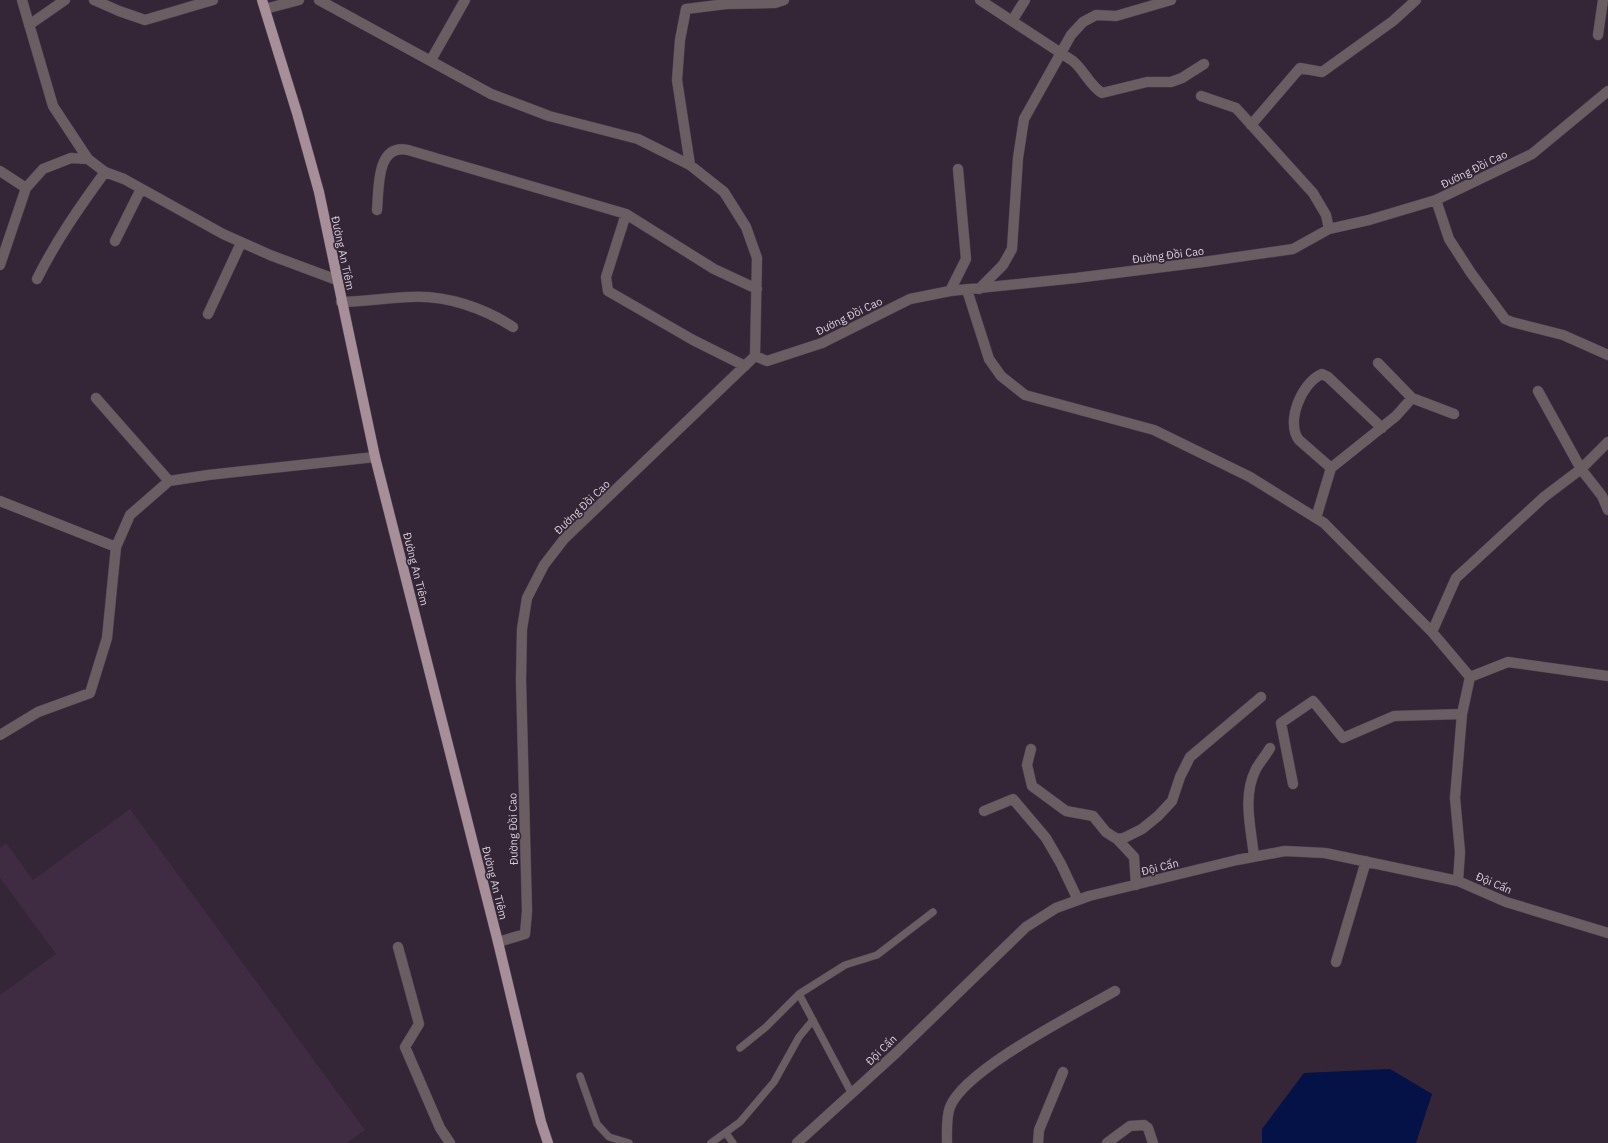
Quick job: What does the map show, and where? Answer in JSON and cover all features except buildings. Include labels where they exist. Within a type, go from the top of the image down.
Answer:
[{"type":"main road","name":"Đường An Tiêm","points":[[263,4],[297,113],[318,192],[375,457],[498,942],[541,1122],[548,1143]]},
{"type":"street","points":[[22,0],[53,106],[88,159],[105,172],[124,179],[140,189],[241,242],[337,280]]},
{"type":"street","points":[[29,25],[64,0]]},
{"type":"street","points":[[94,0],[145,20],[214,0]]},
{"type":"street","points":[[263,4],[298,0]]},
{"type":"street","points":[[319,0],[491,94],[549,116],[638,139],[690,165],[724,192],[746,227],[757,258],[755,356]]},
{"type":"street","points":[[431,60],[465,0]]},
{"type":"street","points":[[690,165],[677,80],[680,40],[685,4],[734,2],[775,3],[784,0]]},
{"type":"street","points":[[980,0],[1082,68],[1097,90],[1102,93],[1147,82],[1171,82],[1182,78],[1204,64]]},
{"type":"street","points":[[1012,21],[1025,0]]},
{"type":"street","points":[[979,289],[1003,265],[1012,249],[1018,158],[1024,119],[1071,35],[1083,22],[1096,15],[1116,16],[1171,0]]},
{"type":"street","points":[[1251,124],[1300,68],[1322,72],[1393,21],[1416,0]]},
{"type":"street","points":[[1598,35],[1604,0]]},
{"type":"street","name":"Đường Đồi Cao","points":[[498,942],[525,934],[527,911],[521,680],[522,629],[527,598],[544,565],[564,539],[755,356],[767,361],[822,343],[910,299],[950,291],[979,289],[1203,262],[1293,248],[1329,228],[1369,220],[1436,200],[1532,154],[1608,91]]},
{"type":"street","points":[[1201,96],[1236,108],[1313,193],[1326,215],[1329,228]]},
{"type":"street","points":[[377,210],[383,162],[391,152],[401,148],[626,214],[714,269],[757,289]]},
{"type":"street","points":[[0,265],[26,188],[43,169],[71,158],[88,159]]},
{"type":"street","points":[[950,291],[966,259],[958,169]]},
{"type":"street","points":[[0,171],[26,188]]},
{"type":"street","points":[[37,279],[54,245],[68,222],[105,172]]},
{"type":"street","points":[[115,241],[140,189]]},
{"type":"street","points":[[1436,200],[1449,238],[1471,273],[1505,319],[1563,335],[1608,355]]},
{"type":"street","points":[[626,214],[606,277],[608,291],[693,340],[745,366]]},
{"type":"street","points":[[208,314],[241,242]]},
{"type":"street","points":[[967,290],[989,360],[1001,376],[1025,395],[1154,430],[1250,477],[1324,523],[1432,632],[1470,677]]},
{"type":"street","points":[[341,302],[413,297],[454,302],[494,315],[513,326]]},
{"type":"street","points":[[1378,363],[1412,398],[1454,414]]},
{"type":"street","points":[[1331,468],[1299,440],[1293,428],[1294,416],[1300,399],[1307,387],[1318,376],[1322,374],[1328,377],[1382,428]]},
{"type":"street","points":[[1538,391],[1581,469],[1602,496],[1608,510]]},
{"type":"street","points":[[96,398],[169,481]]},
{"type":"street","points":[[1316,518],[1331,468],[1396,416],[1412,398]]},
{"type":"street","points":[[1432,632],[1456,578],[1544,497],[1581,469],[1608,442]]},
{"type":"street","points":[[0,735],[38,712],[90,693],[107,638],[116,547],[130,515],[169,481],[208,475],[375,457]]},
{"type":"street","points":[[0,501],[116,547]]},
{"type":"street","points":[[1470,677],[1508,662],[1608,676]]},
{"type":"street","points":[[1458,881],[1460,852],[1455,798],[1462,714],[1470,677]]},
{"type":"street","points":[[1117,839],[1124,838],[1142,829],[1158,816],[1172,801],[1180,777],[1190,757],[1262,697]]},
{"type":"street","points":[[1293,784],[1281,723],[1313,701],[1343,738],[1394,716],[1462,714]]},
{"type":"street","points":[[1254,856],[1248,803],[1250,784],[1256,768],[1270,748]]},
{"type":"street","points":[[1031,749],[1027,766],[1032,786],[1066,811],[1093,816],[1106,832],[1117,839],[1134,857],[1136,885]]},
{"type":"street","points":[[984,812],[1013,799],[1046,838],[1061,864],[1078,900]]},
{"type":"street","name":"Đội Cấn","points":[[798,1143],[852,1094],[1026,927],[1056,908],[1078,900],[1254,856],[1285,850],[1325,853],[1458,881],[1506,902],[1608,933]]},
{"type":"street","points":[[1336,962],[1366,861]]},
{"type":"street","points":[[398,947],[419,1024],[405,1047],[440,1128],[450,1143]]},
{"type":"street","points":[[947,1143],[949,1107],[960,1090],[978,1074],[1007,1054],[1115,991]]},
{"type":"street","points":[[1038,1143],[1039,1130],[1063,1072]]},
{"type":"street","points":[[1107,1143],[1130,1126],[1144,1125],[1148,1128],[1154,1143]]},
{"type":"lane","points":[[740,1048],[766,1027],[799,994],[845,965],[877,955],[933,912]]},
{"type":"lane","points":[[799,994],[852,1094]]},
{"type":"lane","points":[[711,1143],[740,1122],[774,1082],[799,1037],[813,1020]]},
{"type":"lane","points":[[580,1076],[597,1124],[609,1137],[629,1143]]},
{"type":"lane","points":[[726,1133],[733,1143]]},
{"type":"shaded area","points":[[130,809],[365,1130],[347,1143],[0,1143],[0,995],[56,954],[0,878],[0,848],[6,843],[33,880]]},
{"type":"shaded area","points":[[1390,1069],[1432,1094],[1416,1143],[1262,1143],[1262,1129],[1304,1073]]}]
